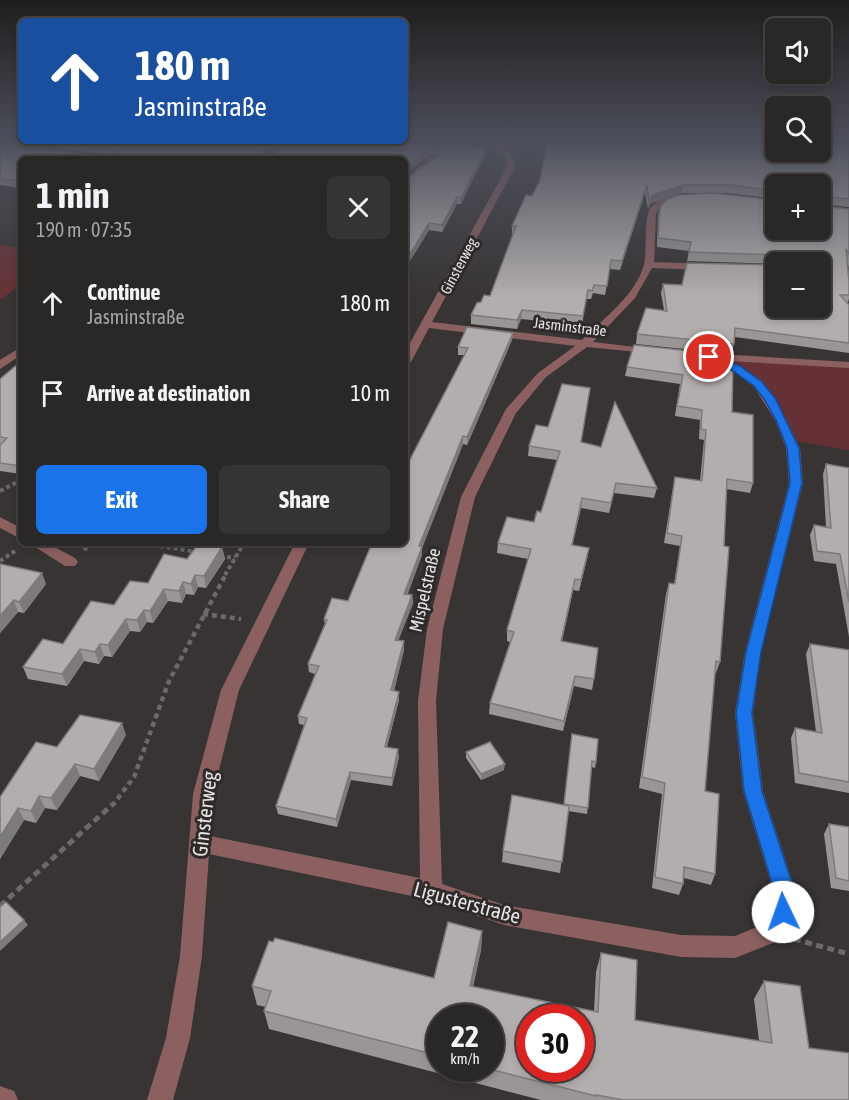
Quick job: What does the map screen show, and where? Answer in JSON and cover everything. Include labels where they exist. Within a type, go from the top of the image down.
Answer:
[{"type":"street","name":"Ginsterweg","points":[[408,357],[497,195]]},
{"type":"street","points":[[695,196],[670,200],[655,207],[651,225],[648,265],[722,267]]},
{"type":"street","name":"Mispelstraße","points":[[431,890],[427,701],[435,629],[468,497],[510,412],[542,375],[585,344],[631,296],[648,265]]},
{"type":"street","name":"Jasminstraße","points":[[427,325],[661,352]]},
{"type":"street","points":[[0,366],[18,352]]},
{"type":"street","points":[[770,933],[783,912],[781,880],[753,791],[744,713],[753,652],[796,483],[793,448],[769,398],[748,375],[705,357],[849,365]]},
{"type":"street","points":[[0,522],[18,532]]},
{"type":"street","points":[[41,546],[70,562]]},
{"type":"street","name":"Ginsterweg","points":[[160,1100],[178,1038],[191,956],[203,794],[230,690],[300,546]]},
{"type":"street","name":"Ligusterstraße","points":[[201,843],[431,890],[504,915],[681,946],[735,947],[770,933]]},
{"type":"street","points":[[0,1099],[5,1100]]},
{"type":"path","points":[[0,491],[18,482]]},
{"type":"path","points":[[158,546],[201,553]]},
{"type":"path","points":[[0,906],[118,800],[134,777],[169,681],[203,614],[242,546]]},
{"type":"path","points":[[212,554],[235,558]]},
{"type":"path","points":[[203,614],[262,622]]},
{"type":"path","points":[[770,933],[849,954]]},
{"type":"shaded area","points":[[0,245],[18,248],[18,286],[0,300]]},
{"type":"shaded area","points":[[738,358],[849,365],[849,450],[789,440],[769,398],[723,362]]},
{"type":"building","points":[[408,195],[462,195],[461,198],[457,197],[442,225],[429,223],[408,257]]},
{"type":"building","points":[[526,195],[644,195],[622,261],[611,260],[607,286],[594,285],[592,291],[588,290],[583,316],[522,310],[517,320],[471,315],[484,295],[490,296],[516,226],[512,226]]},
{"type":"building","points":[[678,195],[734,195],[765,199],[765,240],[831,240],[831,207],[849,209],[849,254],[846,249],[849,295],[840,295],[849,305],[849,343],[735,328],[734,344],[637,334],[646,308],[667,311],[663,284],[682,285],[687,263],[765,265],[765,318],[831,318],[831,252],[765,252],[765,255],[689,252],[691,242],[658,238],[660,207],[667,199]]},
{"type":"building","points":[[831,195],[849,195],[849,199],[831,197]]},
{"type":"building","points":[[467,327],[513,333],[467,437],[463,436],[419,546],[422,547],[404,594],[412,595],[395,640],[404,641],[391,690],[399,692],[385,747],[398,749],[392,778],[350,772],[336,819],[276,806],[307,718],[298,716],[319,666],[308,664],[327,620],[324,619],[332,598],[348,601],[371,546],[408,546],[408,463],[468,348],[458,347]]},
{"type":"building","points":[[634,345],[709,353],[733,362],[732,412],[753,415],[753,483],[727,479],[724,546],[729,547],[720,662],[716,661],[705,791],[719,794],[715,874],[684,867],[683,884],[655,877],[665,783],[642,777],[669,583],[675,584],[682,536],[667,533],[675,477],[702,481],[706,430],[701,429],[702,410],[677,406],[683,375],[627,367]]},
{"type":"building","points":[[18,364],[18,466],[0,463],[0,445],[7,438],[0,437],[0,379]]},
{"type":"building","points":[[562,384],[590,388],[581,442],[601,447],[615,402],[657,488],[616,483],[611,503],[582,498],[572,545],[589,548],[581,580],[575,579],[561,641],[598,648],[594,679],[575,676],[564,721],[490,703],[514,632],[507,630],[531,549],[498,543],[507,517],[534,522],[537,511],[541,512],[560,451],[529,446],[536,425],[548,427]]},
{"type":"building","points":[[826,464],[849,468],[849,602],[840,554],[817,551],[814,525],[831,528]]},
{"type":"building","points":[[197,546],[222,547],[204,576],[195,575],[191,584],[183,582],[179,591],[164,589],[150,611],[144,610],[137,620],[126,619],[108,645],[100,644],[95,652],[80,649],[62,674],[23,667],[43,639],[63,644],[91,601],[114,605],[130,581],[148,583],[164,554],[187,559]]},
{"type":"building","points":[[0,564],[42,573],[19,602],[14,600],[0,616]]},
{"type":"building","points":[[810,644],[849,650],[849,782],[799,773],[795,728],[822,733]]},
{"type":"building","points":[[80,715],[122,723],[94,769],[75,764],[51,798],[39,796],[31,811],[18,808],[0,837],[0,797],[36,742],[57,747]]},
{"type":"building","points":[[572,734],[598,739],[596,762],[592,761],[588,808],[564,804]]},
{"type":"building","points":[[490,742],[505,764],[481,774],[466,752]]},
{"type":"building","points":[[512,795],[569,806],[562,862],[503,851]]},
{"type":"building","points":[[829,824],[849,827],[849,881],[836,878]]},
{"type":"building","points":[[6,902],[24,920],[0,942],[0,907]]},
{"type":"building","points":[[448,922],[482,931],[470,986],[559,1004],[516,1004],[516,1076],[504,1073],[504,1004],[426,1004],[426,1052],[264,1011],[271,991],[252,986],[269,941],[273,942],[275,938],[434,978]]},
{"type":"building","points":[[601,953],[637,960],[635,1020],[772,1043],[764,981],[800,986],[809,1048],[849,1053],[849,1100],[623,1100],[596,1096],[540,1082],[594,1082],[594,1011],[598,1012]]},
{"type":"route","points":[[709,357],[736,368],[758,384],[769,398],[793,448],[796,483],[753,652],[744,713],[753,791],[781,880],[783,912]]}]
